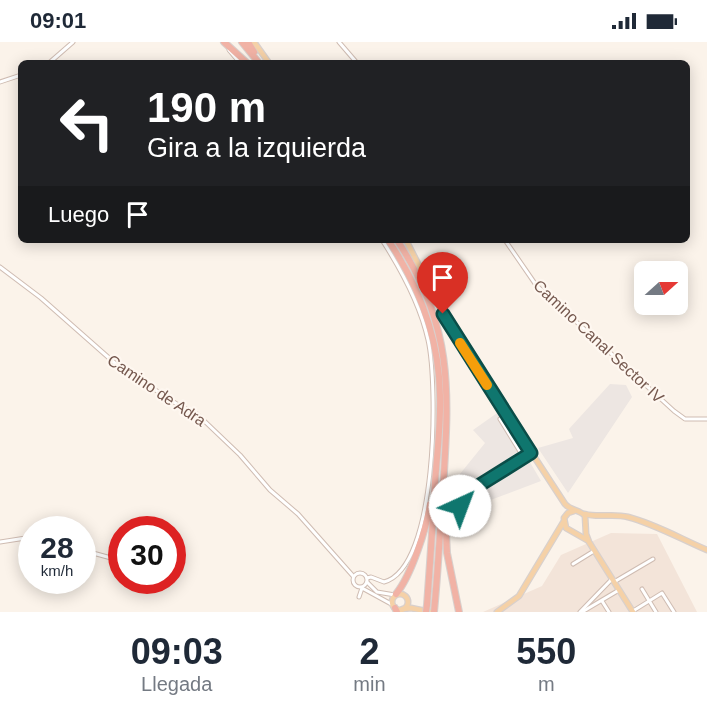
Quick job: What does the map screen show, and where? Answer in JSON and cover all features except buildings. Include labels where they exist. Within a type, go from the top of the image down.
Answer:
[{"type":"highway","points":[[223,42],[244,60]]},
{"type":"highway","points":[[232,42],[246,60]]},
{"type":"highway","points":[[242,42],[257,60]]},
{"type":"highway","points":[[248,42],[258,60]]},
{"type":"highway","points":[[390,243],[421,300],[435,349],[440,395],[429,610]]},
{"type":"highway","points":[[400,243],[428,297],[442,348],[448,395],[444,503],[447,553],[459,612]]},
{"type":"highway","points":[[396,595],[408,573],[426,524],[437,459]]},
{"type":"highway","points":[[429,610],[445,459]]},
{"type":"main road","points":[[254,42],[267,60]]},
{"type":"main road","points":[[408,243],[452,329],[565,504],[568,513],[519,597],[497,612]]},
{"type":"main road","points":[[565,504],[574,511],[595,516],[611,514],[628,517],[707,550]]},
{"type":"main road","points":[[568,513],[574,511]]},
{"type":"main road","points":[[583,513],[589,542],[633,612]]},
{"type":"main road","points":[[554,539],[565,532],[574,533],[595,516]]},
{"type":"main road","points":[[564,521],[566,528],[589,542]]},
{"type":"main road","points":[[397,609],[392,599],[396,595],[403,594],[408,600],[429,610]]},
{"type":"main road","points":[[397,609],[406,607],[408,600]]},
{"type":"main road","points":[[397,609],[429,610]]},
{"type":"street","points":[[52,60],[73,42]]},
{"type":"street","points":[[223,42],[238,60]]},
{"type":"street","points":[[339,42],[354,60]]},
{"type":"street","points":[[0,82],[18,76]]},
{"type":"street","points":[[358,597],[361,588],[371,577],[384,582],[393,579],[404,567],[417,537],[425,512],[433,416],[432,363],[425,329],[405,277],[384,243]]},
{"type":"street","name":"Camino Canal Sector IV","points":[[507,243],[536,285],[674,411],[685,418],[699,421],[707,419]]},
{"type":"street","name":"Camino de Adra","points":[[0,267],[41,298],[117,365],[205,421],[240,455],[270,490],[302,518],[353,576]]},
{"type":"street","points":[[500,419],[524,458]]},
{"type":"street","points":[[460,506],[478,486],[531,453]]},
{"type":"street","points":[[0,542],[18,539]]},
{"type":"street","points":[[573,564],[594,551]]},
{"type":"street","points":[[581,612],[613,580],[653,559]]},
{"type":"street","points":[[396,595],[377,592],[362,573],[353,576],[354,584],[397,609]]},
{"type":"street","points":[[642,589],[656,612]]},
{"type":"street","points":[[581,612],[619,590]]},
{"type":"street","points":[[633,612],[662,593],[674,612]]},
{"type":"street","points":[[602,600],[609,612]]},
{"type":"shaded area","points":[[610,384],[626,385],[632,397],[568,493],[538,448],[573,438],[569,429]]},
{"type":"shaded area","points":[[500,411],[541,481],[469,508],[452,507],[451,485],[485,443],[473,430]]},
{"type":"shaded area","points":[[611,533],[657,534],[697,612],[483,612],[542,586],[561,555]]},
{"type":"slow traffic","points":[[460,343],[487,385]]},
{"type":"route","points":[[443,314],[531,453],[478,486],[460,506]]}]
